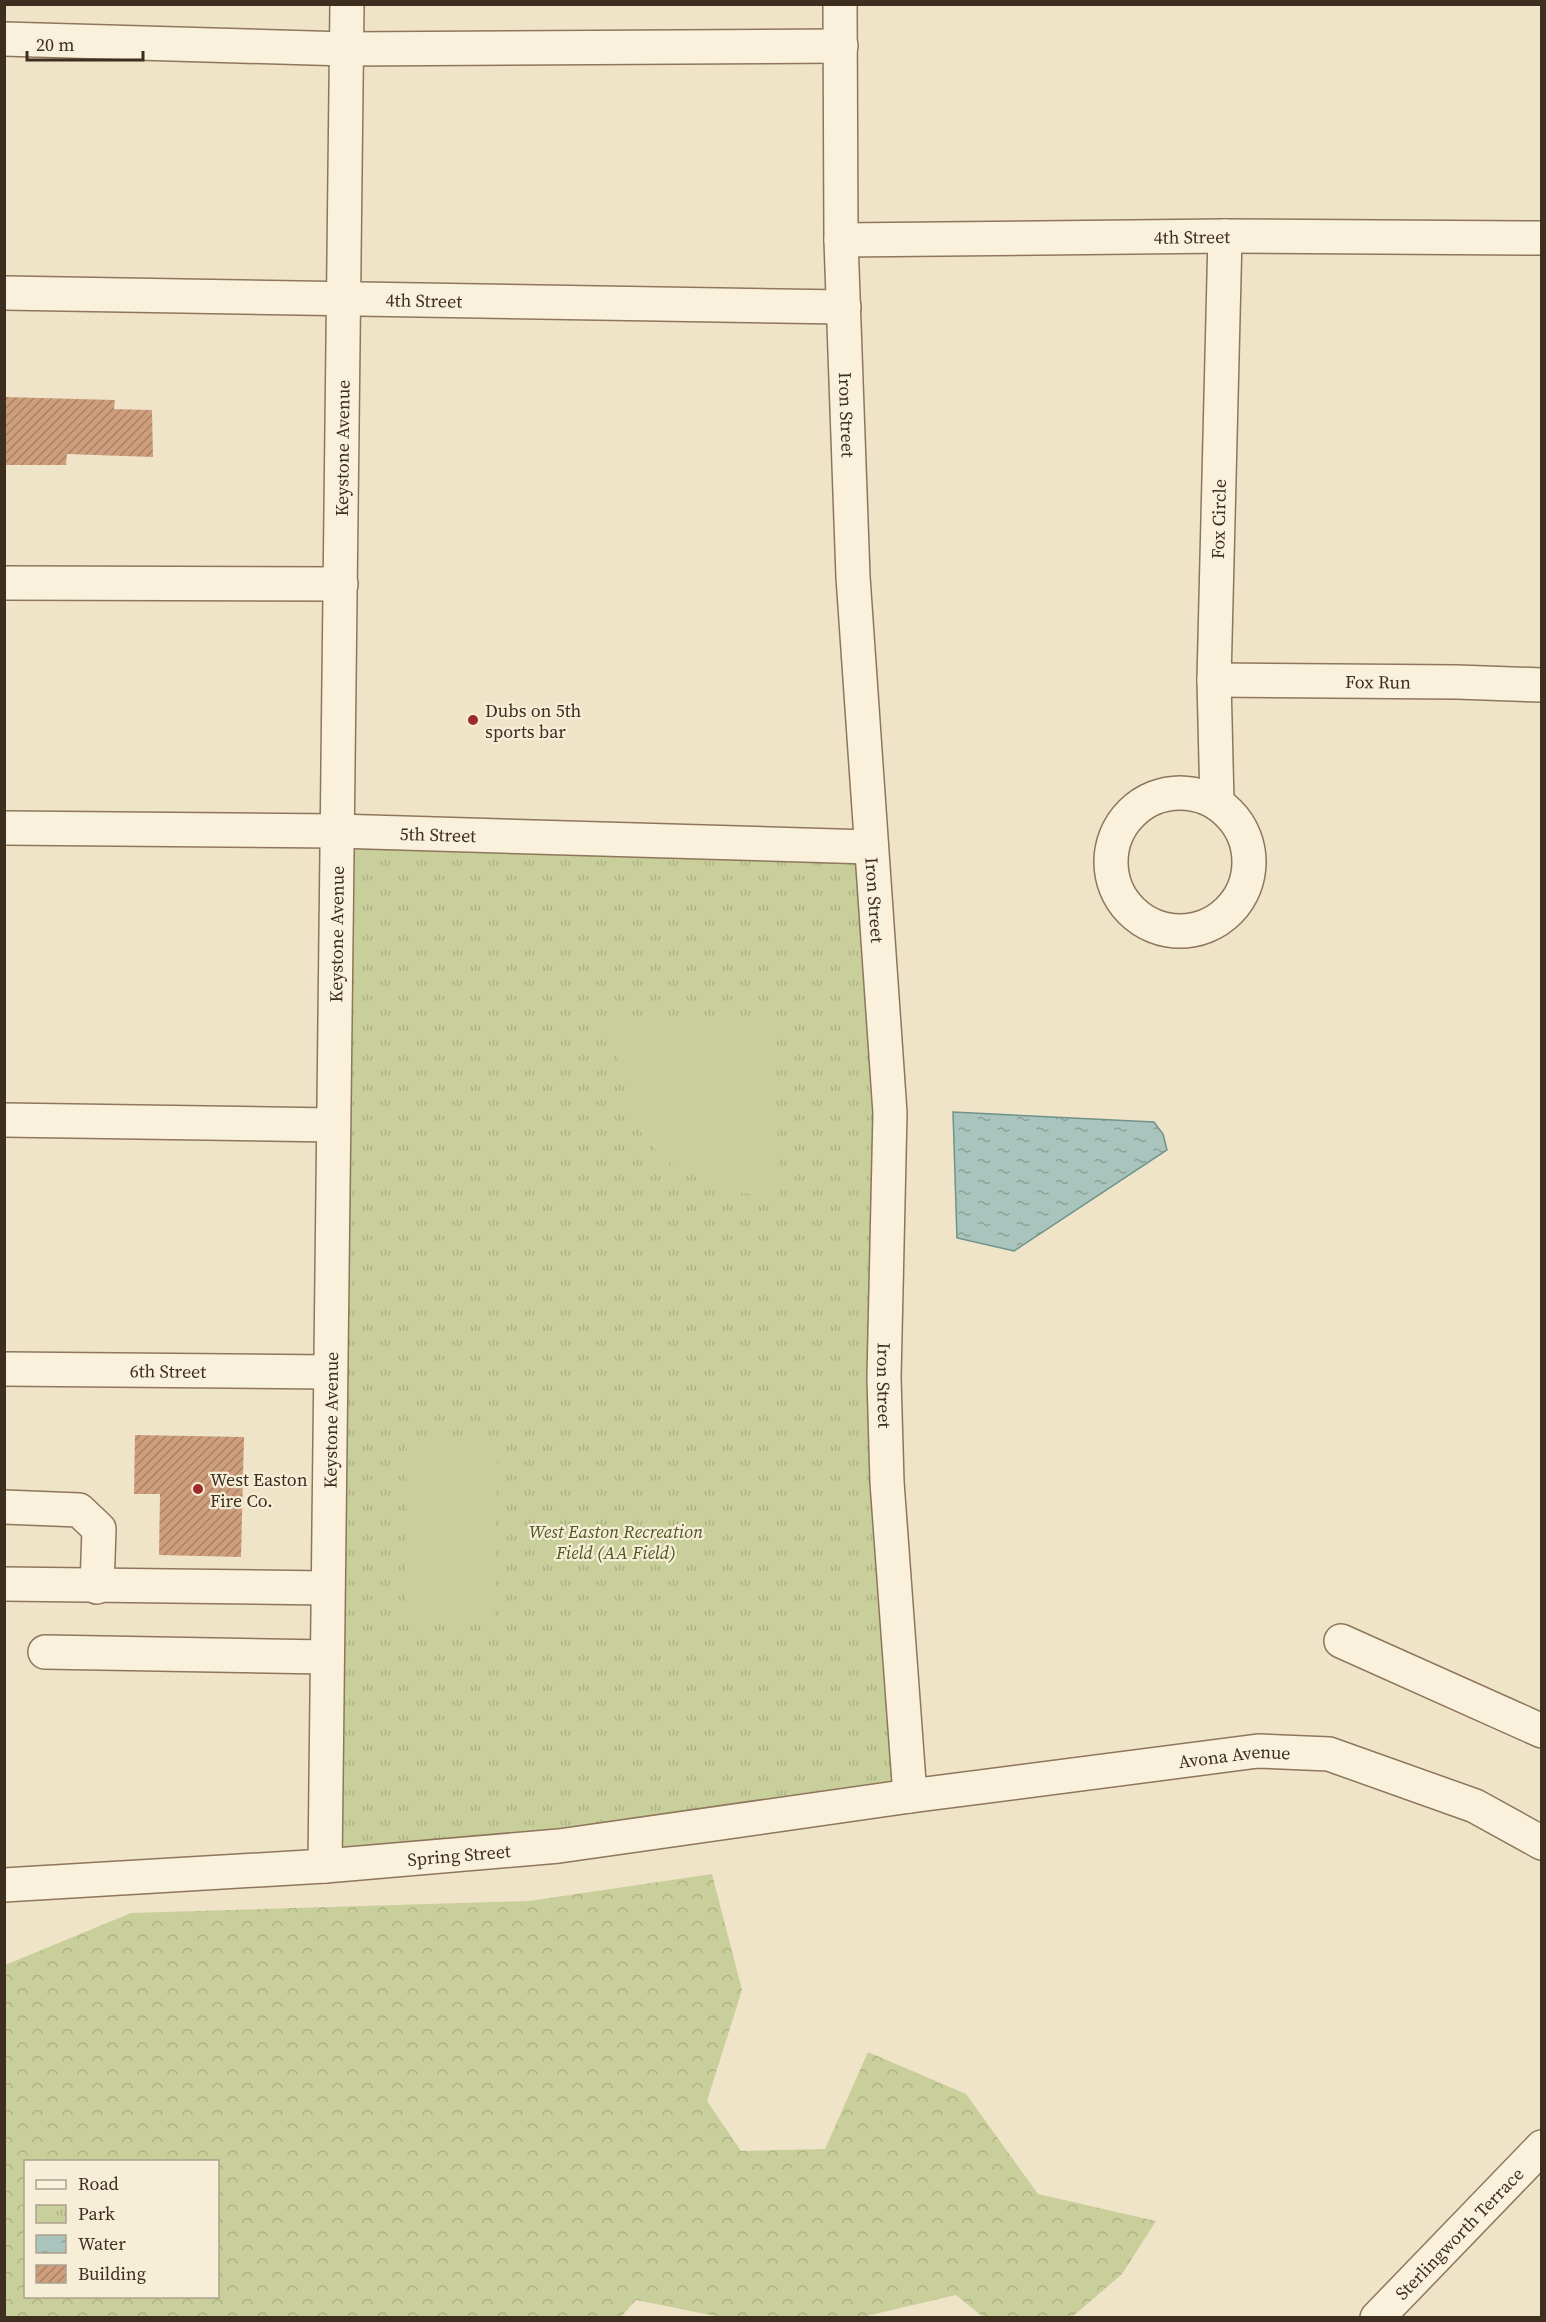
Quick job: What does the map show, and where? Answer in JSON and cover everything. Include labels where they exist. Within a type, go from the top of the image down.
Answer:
[{"type":"street","name":"Keystone Avenue","points":[[325,1866],[329,1372],[347,4]]},
{"type":"street","name":"Iron Street","points":[[840,4],[841,240],[853,577],[890,1113],[884,1378],[887,1482],[910,1796]]},
{"type":"street","points":[[4,39],[346,49],[841,46]]},
{"type":"street","name":"4th Street","points":[[841,240],[1225,236],[1542,238]]},
{"type":"street","name":"Fox Circle","points":[[1217,803],[1214,680],[1225,236]]},
{"type":"street","name":"4th Street","points":[[4,293],[844,307]]},
{"type":"street","points":[[4,583],[341,584]]},
{"type":"street","name":"Fox Run","points":[[1214,680],[1542,685]]},
{"type":"street","points":[[1174,793],[1196,794],[1217,803],[1235,819],[1246,840],[1250,863],[1246,886],[1233,907],[1215,922],[1193,930],[1169,930],[1146,922],[1129,908],[1117,890],[1112,869],[1113,847],[1120,827],[1135,810],[1153,798],[1174,793]]},
{"type":"street","name":"5th Street","points":[[4,828],[337,831],[870,847]]},
{"type":"street","points":[[4,1120],[333,1125]]},
{"type":"street","name":"6th Street","points":[[4,1369],[329,1372]]},
{"type":"street","points":[[4,1507],[79,1510],[99,1529],[97,1587]]},
{"type":"street","points":[[4,1584],[97,1587],[327,1588]]},
{"type":"street","points":[[1341,1641],[1542,1731]]},
{"type":"street","points":[[45,1652],[326,1657]]},
{"type":"street","name":"Avona Avenue","points":[[910,1796],[1247,1752],[1329,1754],[1475,1806],[1542,1843]]},
{"type":"street","name":"Spring Street","points":[[4,1885],[325,1866],[559,1846],[910,1796]]},
{"type":"street","name":"Sterlingworth Terrace","points":[[1377,2318],[1542,2147]]},
{"type":"green space","name":"West Easton Recreation Field (AA Field)","points":[[337,831],[870,847],[910,1796],[325,1866]]},
{"type":"green space","points":[[613,1021],[773,1022],[780,1197],[741,1193],[700,1179],[664,1160],[640,1131],[619,1060]]},
{"type":"green space","points":[[498,1438],[494,1623],[406,1622],[407,1439]]},
{"type":"green space","points":[[712,1874],[742,1990],[707,2101],[741,2151],[825,2149],[868,2052],[966,2094],[1038,2194],[1156,2221],[1122,2274],[1071,2318],[983,2317],[956,2295],[858,2318],[720,2317],[636,2300],[620,2318],[5,2317],[5,1965],[131,1913],[529,1901]]},
{"type":"water","points":[[953,1112],[1154,1122],[1163,1134],[1167,1150],[1014,1251],[957,1238]]},
{"type":"building","points":[[4,397],[115,400],[114,409],[152,410],[153,457],[67,454],[66,465],[4,465]]},
{"type":"building","points":[[135,1435],[244,1437],[241,1557],[159,1555],[160,1494],[134,1494]]},
{"type":"place","name":"Dubs on 5th sports bar","points":[[473,720]]},
{"type":"place","name":"West Easton Fire Co.","points":[[198,1489]]}]
